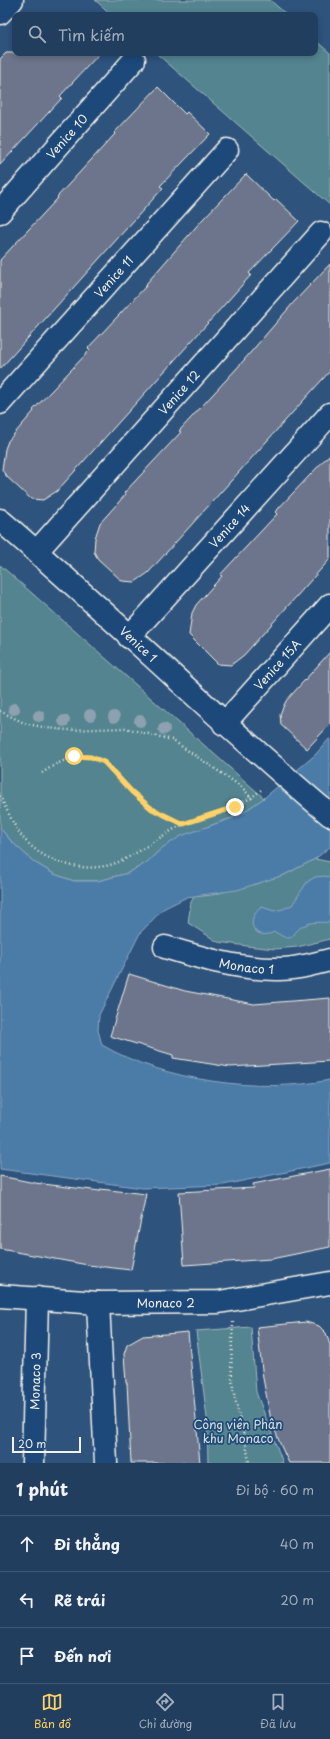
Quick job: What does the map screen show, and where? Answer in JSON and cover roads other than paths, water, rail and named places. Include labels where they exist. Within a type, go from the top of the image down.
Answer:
[{"type":"lane","points":[[0,13],[12,0]]},
{"type":"lane","name":"Venice 10","points":[[0,212],[134,60]]},
{"type":"lane","name":"Venice 11","points":[[0,403],[227,150]]},
{"type":"lane","name":"Venice 12","points":[[37,551],[321,233]]},
{"type":"lane","name":"Venice 14","points":[[129,637],[330,414]]},
{"type":"lane","name":"Venice 1","points":[[0,520],[37,551],[224,724],[330,815]]},
{"type":"lane","name":"Venice 15A","points":[[224,724],[330,606]]},
{"type":"lane","name":"Monaco 1","points":[[165,947],[204,959],[240,966],[277,970],[330,960]]},
{"type":"lane","name":"Monaco 2","points":[[0,1296],[98,1304],[219,1302],[330,1283]]},
{"type":"lane","name":"Monaco 3","points":[[33,1463],[37,1298]]},
{"type":"lane","points":[[98,1304],[106,1463]]},
{"type":"water","points":[[330,738],[330,847],[315,859],[284,875],[237,890],[187,897],[163,909],[140,933],[99,1015],[98,1030],[102,1045],[126,1057],[154,1068],[183,1076],[244,1085],[274,1086],[330,1080],[330,1163],[223,1185],[143,1188],[0,1169],[0,828],[12,842],[34,862],[54,874],[74,881],[98,881],[128,873],[146,863],[162,848],[181,836],[238,816],[264,798],[315,755]]},
{"type":"water","points":[[315,877],[330,877],[330,922],[308,924],[300,928],[290,938],[275,932],[261,934],[257,932],[252,923],[256,912],[262,907],[274,911],[292,905],[307,882]]},
{"type":"park label","name":"Công viên Phân khu Monaco","points":[[238,1431]]}]
